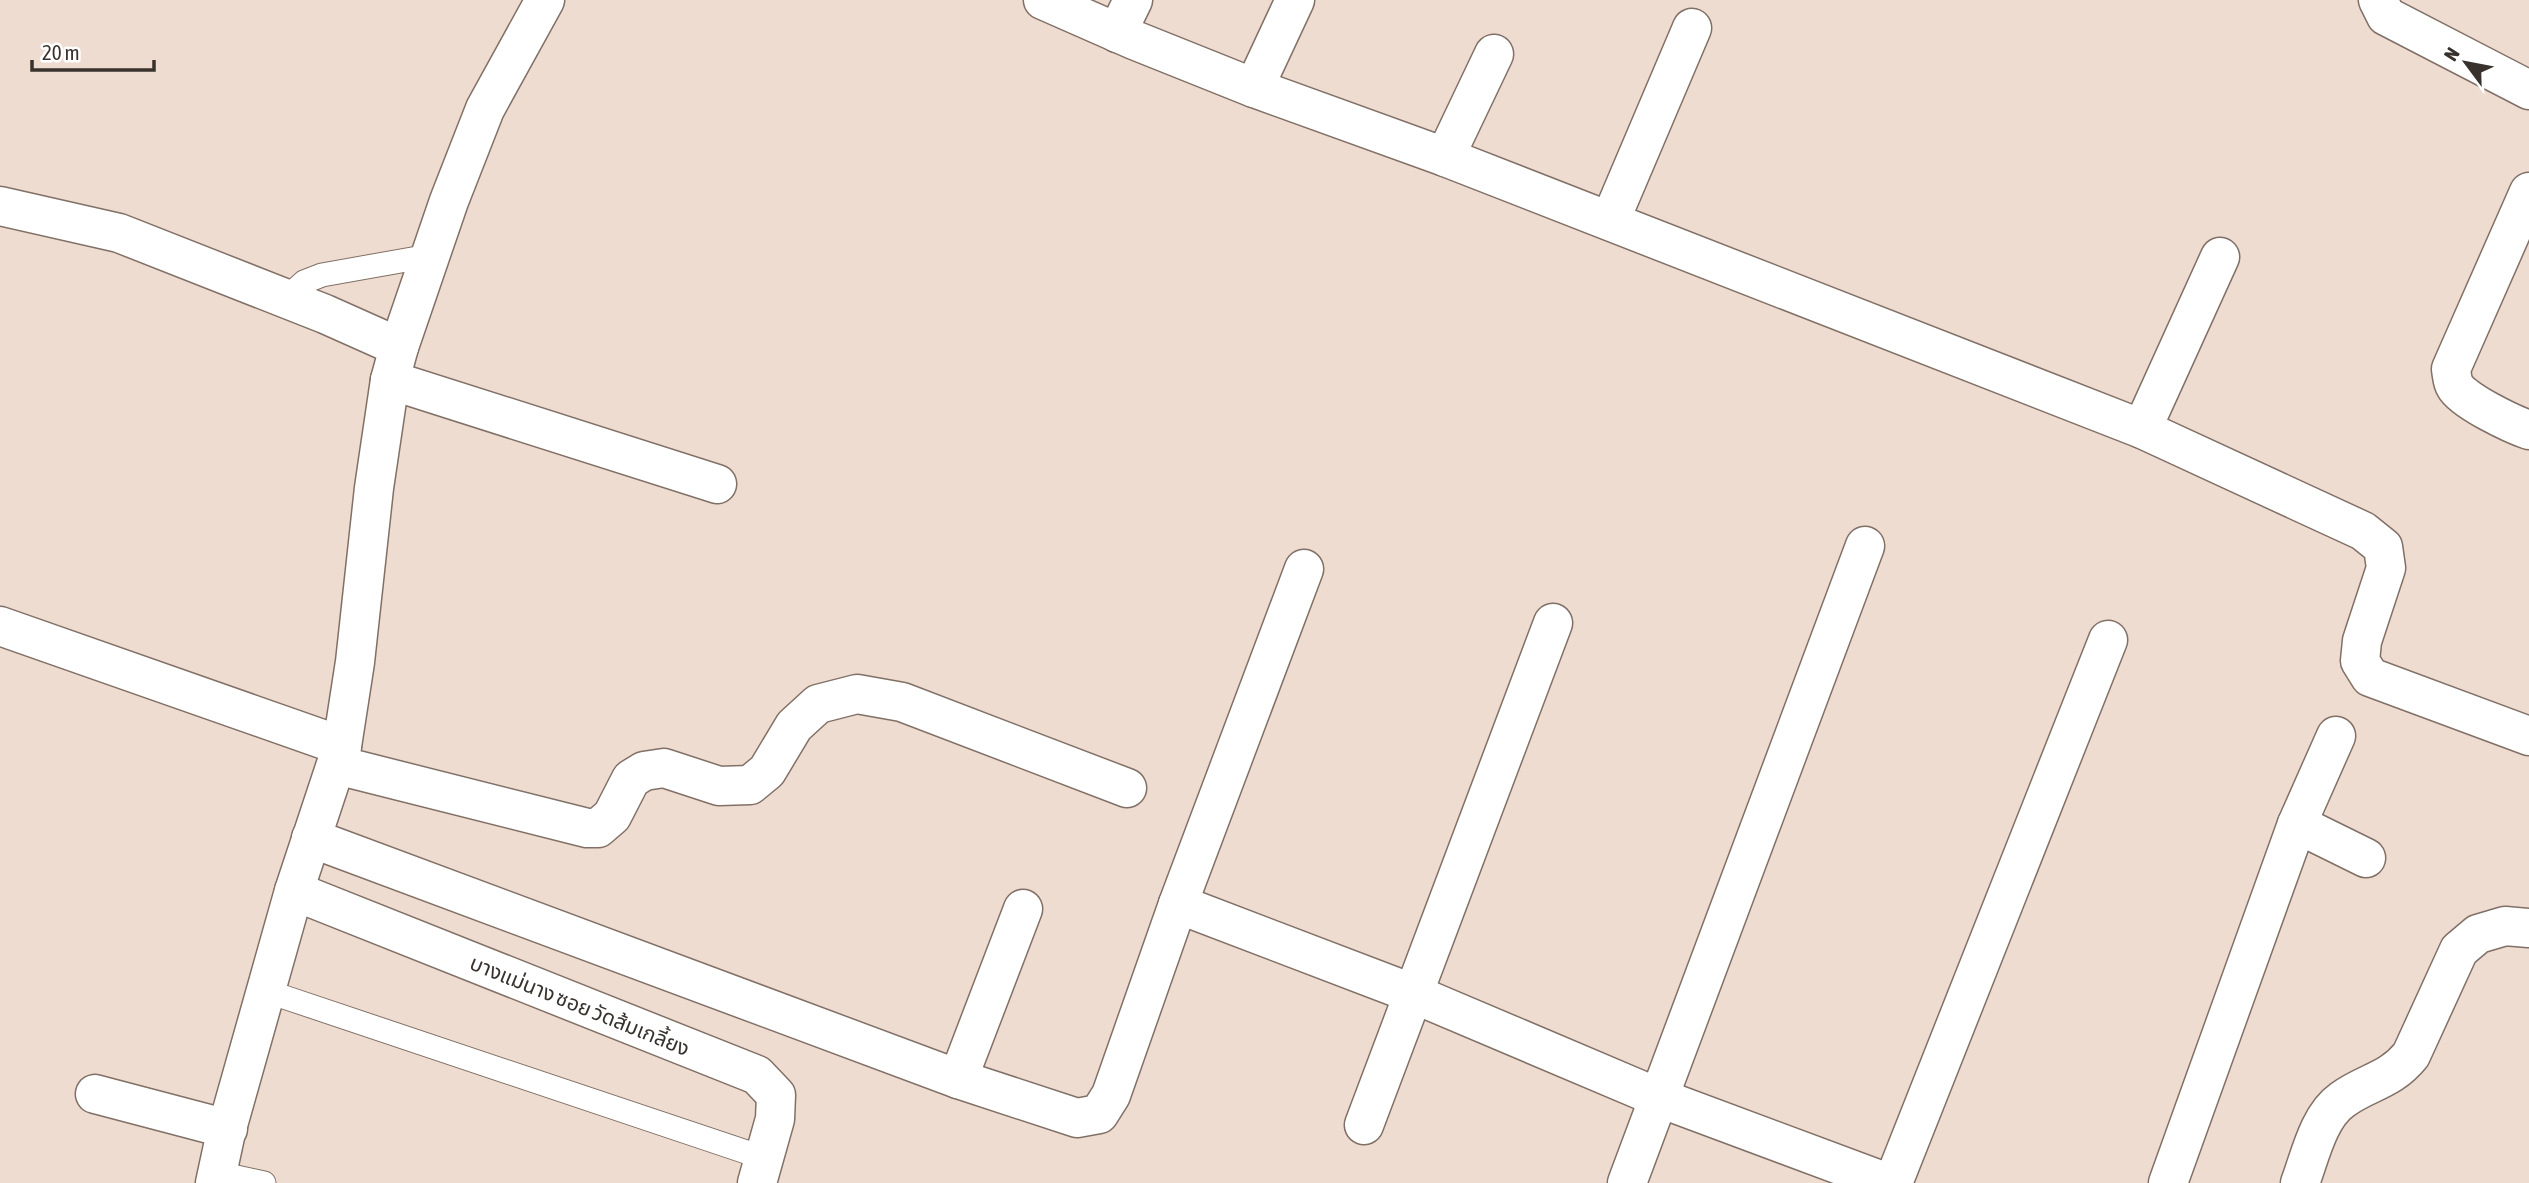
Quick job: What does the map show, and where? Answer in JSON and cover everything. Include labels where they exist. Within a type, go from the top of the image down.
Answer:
[{"type":"street","points":[[217,1178],[293,891],[339,755],[355,662],[374,488],[395,364],[429,256],[485,109],[545,0]]},
{"type":"street","points":[[1043,0],[1125,17],[1254,88],[1445,157],[2142,429],[2363,531],[2383,547],[2386,568],[2361,641],[2360,661],[2370,677],[2529,736]]},
{"type":"street","points":[[1254,88],[1295,0]]},
{"type":"street","points":[[2378,0],[2386,16],[2529,90]]},
{"type":"street","points":[[1610,221],[1692,27]]},
{"type":"street","points":[[1445,157],[1494,54]]},
{"type":"street","points":[[2529,192],[2451,369],[2453,383],[2461,394],[2512,424],[2529,430]]},
{"type":"street","points":[[0,206],[120,233],[285,299],[395,364],[716,484]]},
{"type":"street","points":[[2142,429],[2220,257]]},
{"type":"street","points":[[1627,1183],[1865,546]]},
{"type":"street","points":[[311,838],[958,1079],[1077,1118],[1099,1114],[1111,1095],[1178,904],[1304,569]]},
{"type":"street","points":[[1364,1125],[1553,623]]},
{"type":"street","points":[[0,626],[339,755],[587,828],[598,828],[612,817],[631,779],[643,771],[664,768],[719,786],[750,785],[767,771],[794,726],[818,704],[857,694],[902,702],[1127,788]]},
{"type":"street","points":[[1178,904],[1414,994],[1657,1097],[1891,1183],[2108,639]]},
{"type":"street","points":[[2168,1183],[2297,824],[2336,736]]},
{"type":"street","points":[[2297,824],[2366,858]]},
{"type":"street","name":"บางแม่นาง ซอย วัดส้มเกลี้ยง","points":[[293,891],[757,1075],[776,1095],[775,1119],[761,1170]]},
{"type":"street","points":[[958,1079],[1023,909]]},
{"type":"street","points":[[2300,1183],[2331,1110],[2343,1099],[2387,1077],[2411,1055],[2459,950],[2478,934],[2505,926],[2529,929]]},
{"type":"street","points":[[95,1094],[228,1129]]},
{"type":"lane","points":[[285,299],[304,282],[323,275],[429,256]]},
{"type":"lane","points":[[266,991],[761,1170]]},
{"type":"lane","points":[[217,1178],[264,1183]]}]
